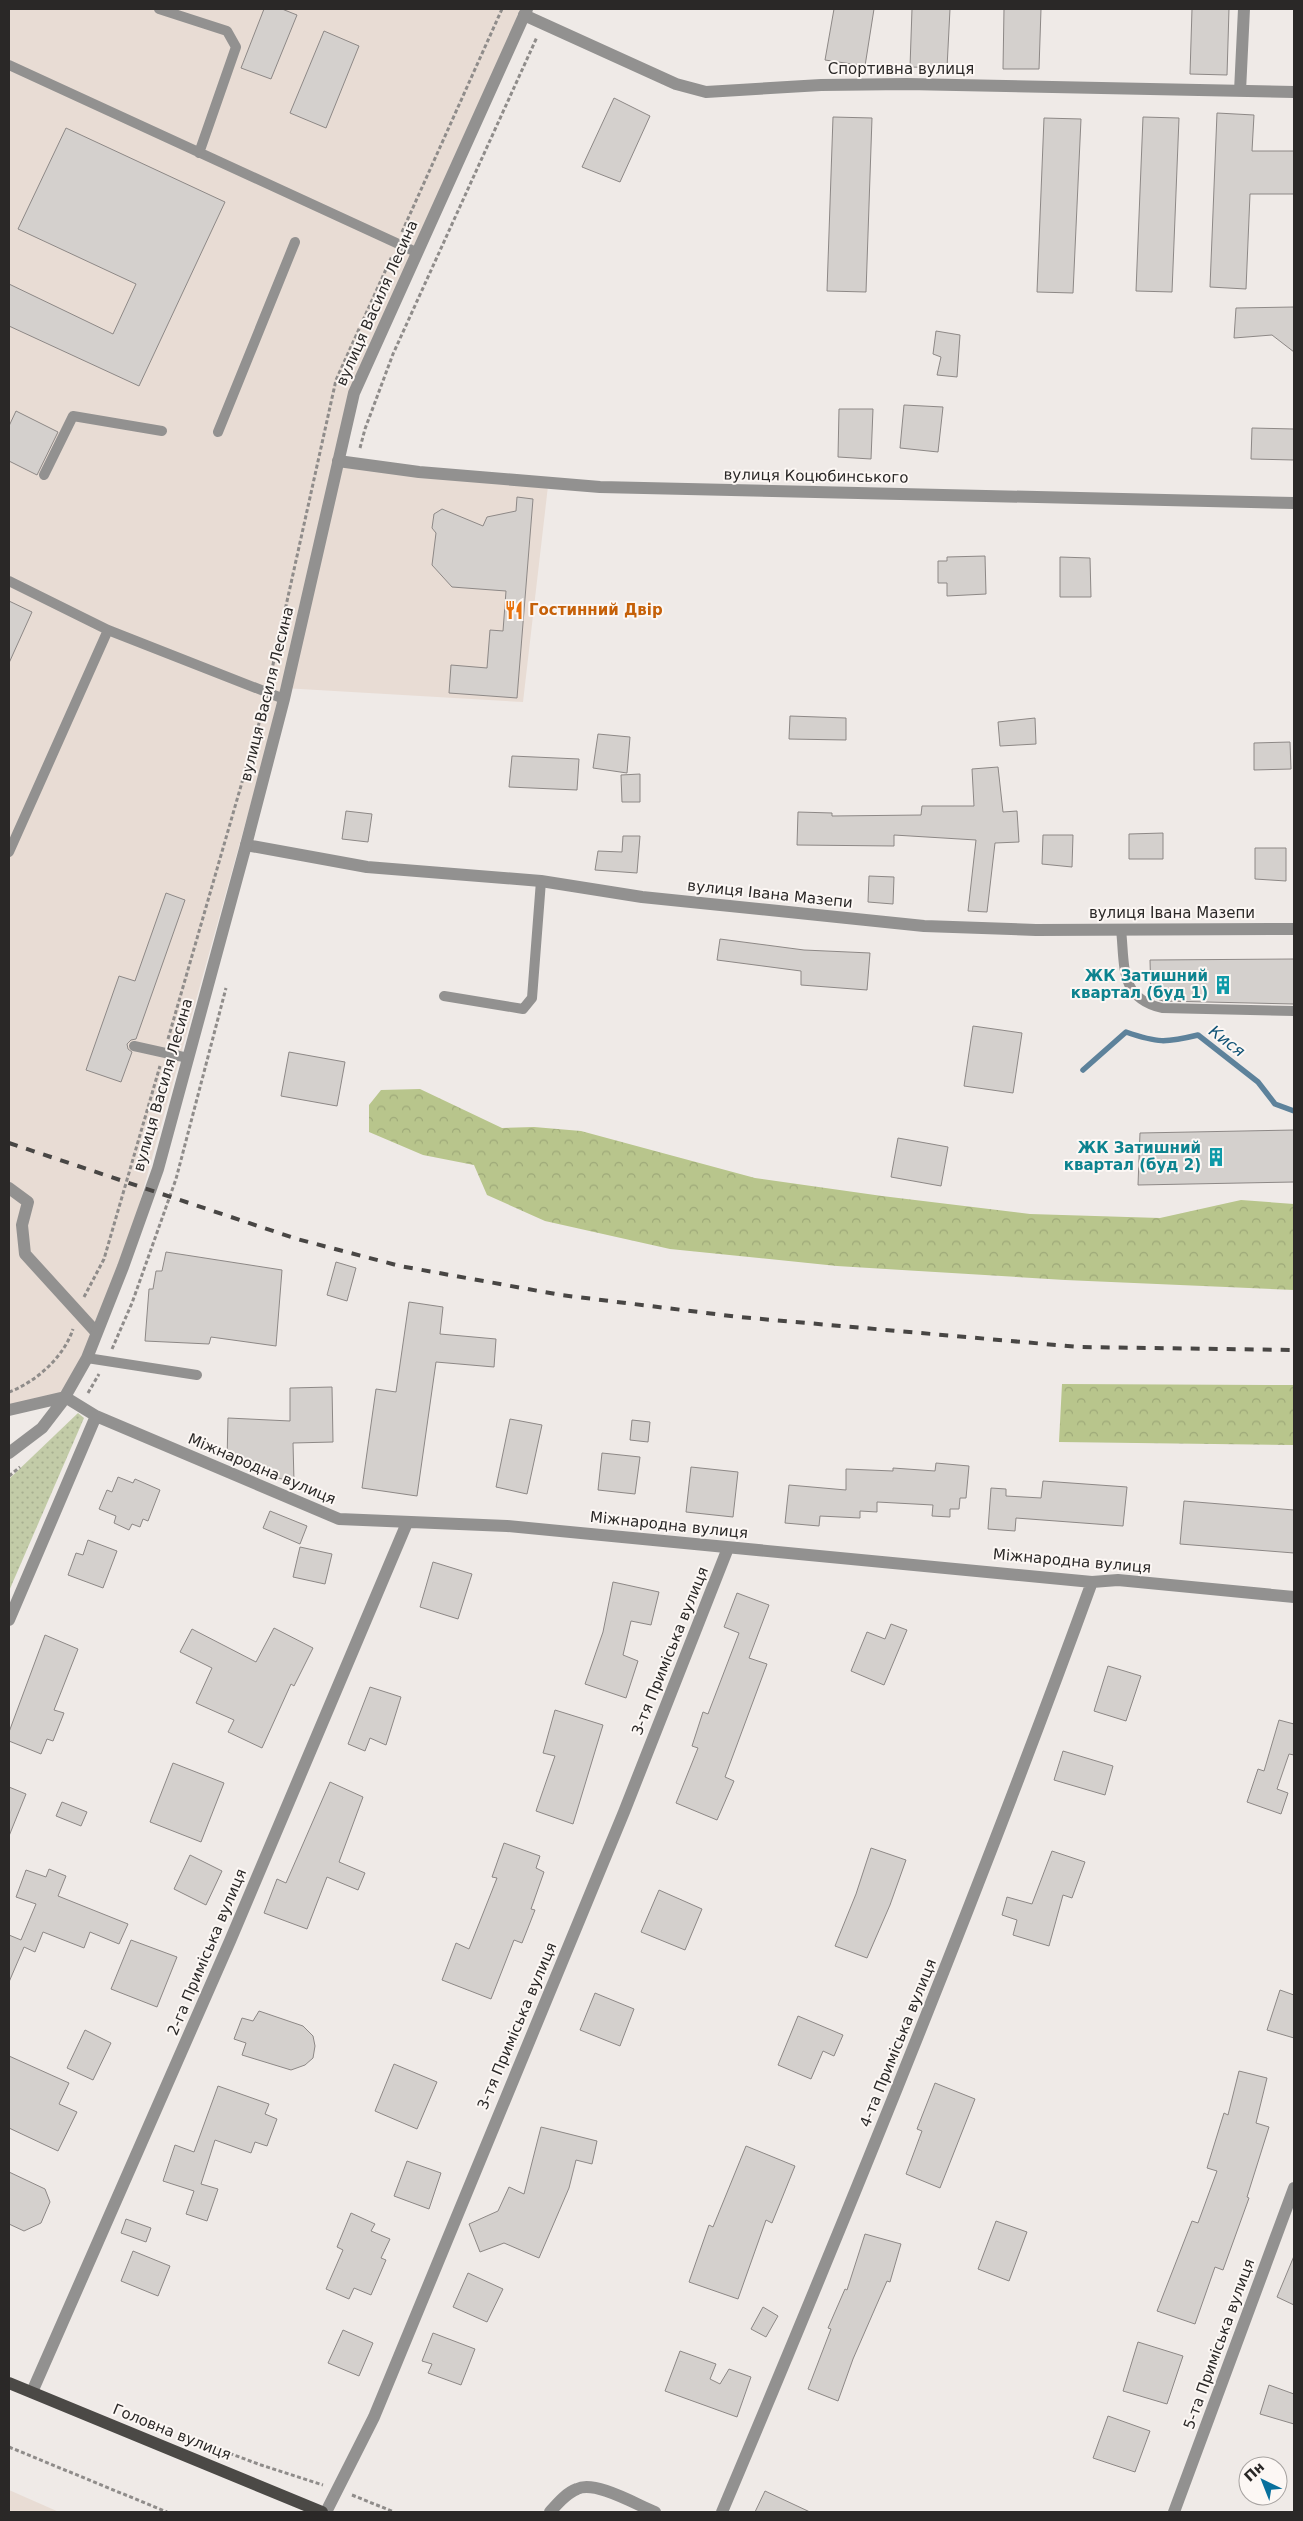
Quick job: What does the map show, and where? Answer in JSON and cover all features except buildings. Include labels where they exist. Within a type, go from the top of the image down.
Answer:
[{"type":"main road","name":"Головна вулиця","points":[[9,2383],[322,2512]]},
{"type":"street","points":[[1240,90],[1244,9]]},
{"type":"street","name":"Спортивна вулиця","points":[[526,12],[543,24],[676,84],[706,92],[821,85],[907,84],[1294,92]]},
{"type":"street","name":"вулиця Василя Лесина","points":[[9,1453],[42,1428],[65,1397],[87,1358],[123,1267],[158,1169],[246,845],[284,699],[354,393],[416,252],[526,12]]},
{"type":"street","name":"вулиця Коцюбинського","points":[[338,461],[419,472],[600,487],[1294,503]]},
{"type":"street","name":"вулиця Івана Мазепи","points":[[246,845],[367,867],[541,881],[642,897],[924,926],[1121,929],[1294,928]]},
{"type":"street","points":[[9,1188],[28,1202],[22,1225],[25,1254],[76,1313],[96,1332]]},
{"type":"street","points":[[9,1410],[65,1397]]},
{"type":"street","name":"Міжнародна вулиця","points":[[65,1397],[81,1405],[96,1416],[340,1519],[507,1526],[1092,1582],[1118,1580],[1294,1596]]},
{"type":"street","points":[[9,1620],[96,1416]]},
{"type":"street","name":"2-га Приміська вулиця","points":[[32,2392],[230,1941],[407,1523]]},
{"type":"street","name":"3-тя Приміська вулиця","points":[[326,2512],[374,2417],[624,1812],[728,1548]]},
{"type":"street","name":"4-та Приміська вулиця","points":[[722,2512],[901,2080],[1038,1730],[1092,1582]]},
{"type":"street","name":"5-та Приміська вулиця","points":[[1174,2512],[1294,2188]]},
{"type":"street","points":[[550,2512],[576,2489],[589,2487],[602,2490],[655,2512]]},
{"type":"lane","points":[[159,9],[227,31],[236,47],[199,153]]},
{"type":"lane","points":[[9,66],[416,252]]},
{"type":"lane","points":[[218,432],[295,242]]},
{"type":"lane","points":[[44,475],[73,416],[162,431]]},
{"type":"lane","points":[[9,581],[108,630],[284,699]]},
{"type":"lane","points":[[9,852],[14,829],[108,630]]},
{"type":"lane","points":[[444,996],[523,1009],[529,1004],[532,998],[541,881]]},
{"type":"lane","points":[[1121,929],[1127,985],[1145,1004],[1162,1008],[1294,1011]]},
{"type":"lane","points":[[134,1046],[188,1058]]},
{"type":"lane","points":[[87,1358],[197,1375]]},
{"type":"path","points":[[9,1392],[38,1376],[56,1358],[72,1332],[76,1313],[104,1259],[266,693],[336,380],[502,9]]},
{"type":"path","points":[[356,463],[365,429],[393,354],[543,24]]},
{"type":"path","points":[[81,1405],[107,1361],[132,1303],[176,1179],[227,981]]},
{"type":"path","points":[[9,1476],[24,1463]]},
{"type":"path","points":[[195,2441],[261,2465],[338,2489],[394,2512]]},
{"type":"path","points":[[9,2447],[167,2512]]},
{"type":"shaded area","points":[[9,9],[523,9],[351,392],[334,465],[548,486],[523,702],[283,688],[122,1266],[64,1396],[9,1408]]},
{"type":"shaded area","points":[[9,2490],[59,2512],[9,2512]]},
{"type":"green space","points":[[420,1089],[502,1128],[534,1127],[581,1131],[755,1178],[882,1196],[1030,1214],[1160,1218],[1241,1200],[1294,1204],[1294,1290],[1065,1280],[837,1266],[670,1249],[545,1221],[487,1195],[474,1165],[423,1155],[369,1132],[369,1105],[381,1090]]},
{"type":"green space","points":[[1062,1384],[1294,1385],[1294,1445],[1059,1442]]},
{"type":"green space","points":[[78,1413],[84,1418],[9,1591],[9,1479]]},
{"type":"waterway","name":"Кися","points":[[1083,1070],[1126,1032],[1162,1041],[1198,1035],[1258,1082],[1275,1104],[1294,1111]]},
{"type":"railway","points":[[9,1143],[297,1239],[400,1266],[561,1295],[739,1317],[1079,1347],[1294,1350]]},
{"type":"place","name":"Гостинний Двір","points":[[514,610]]},
{"type":"place","name":"ЖК Затишний квартал (буд 1)","points":[[1223,985]]},
{"type":"place","name":"ЖК Затишний квартал (буд 2)","points":[[1216,1157]]}]
